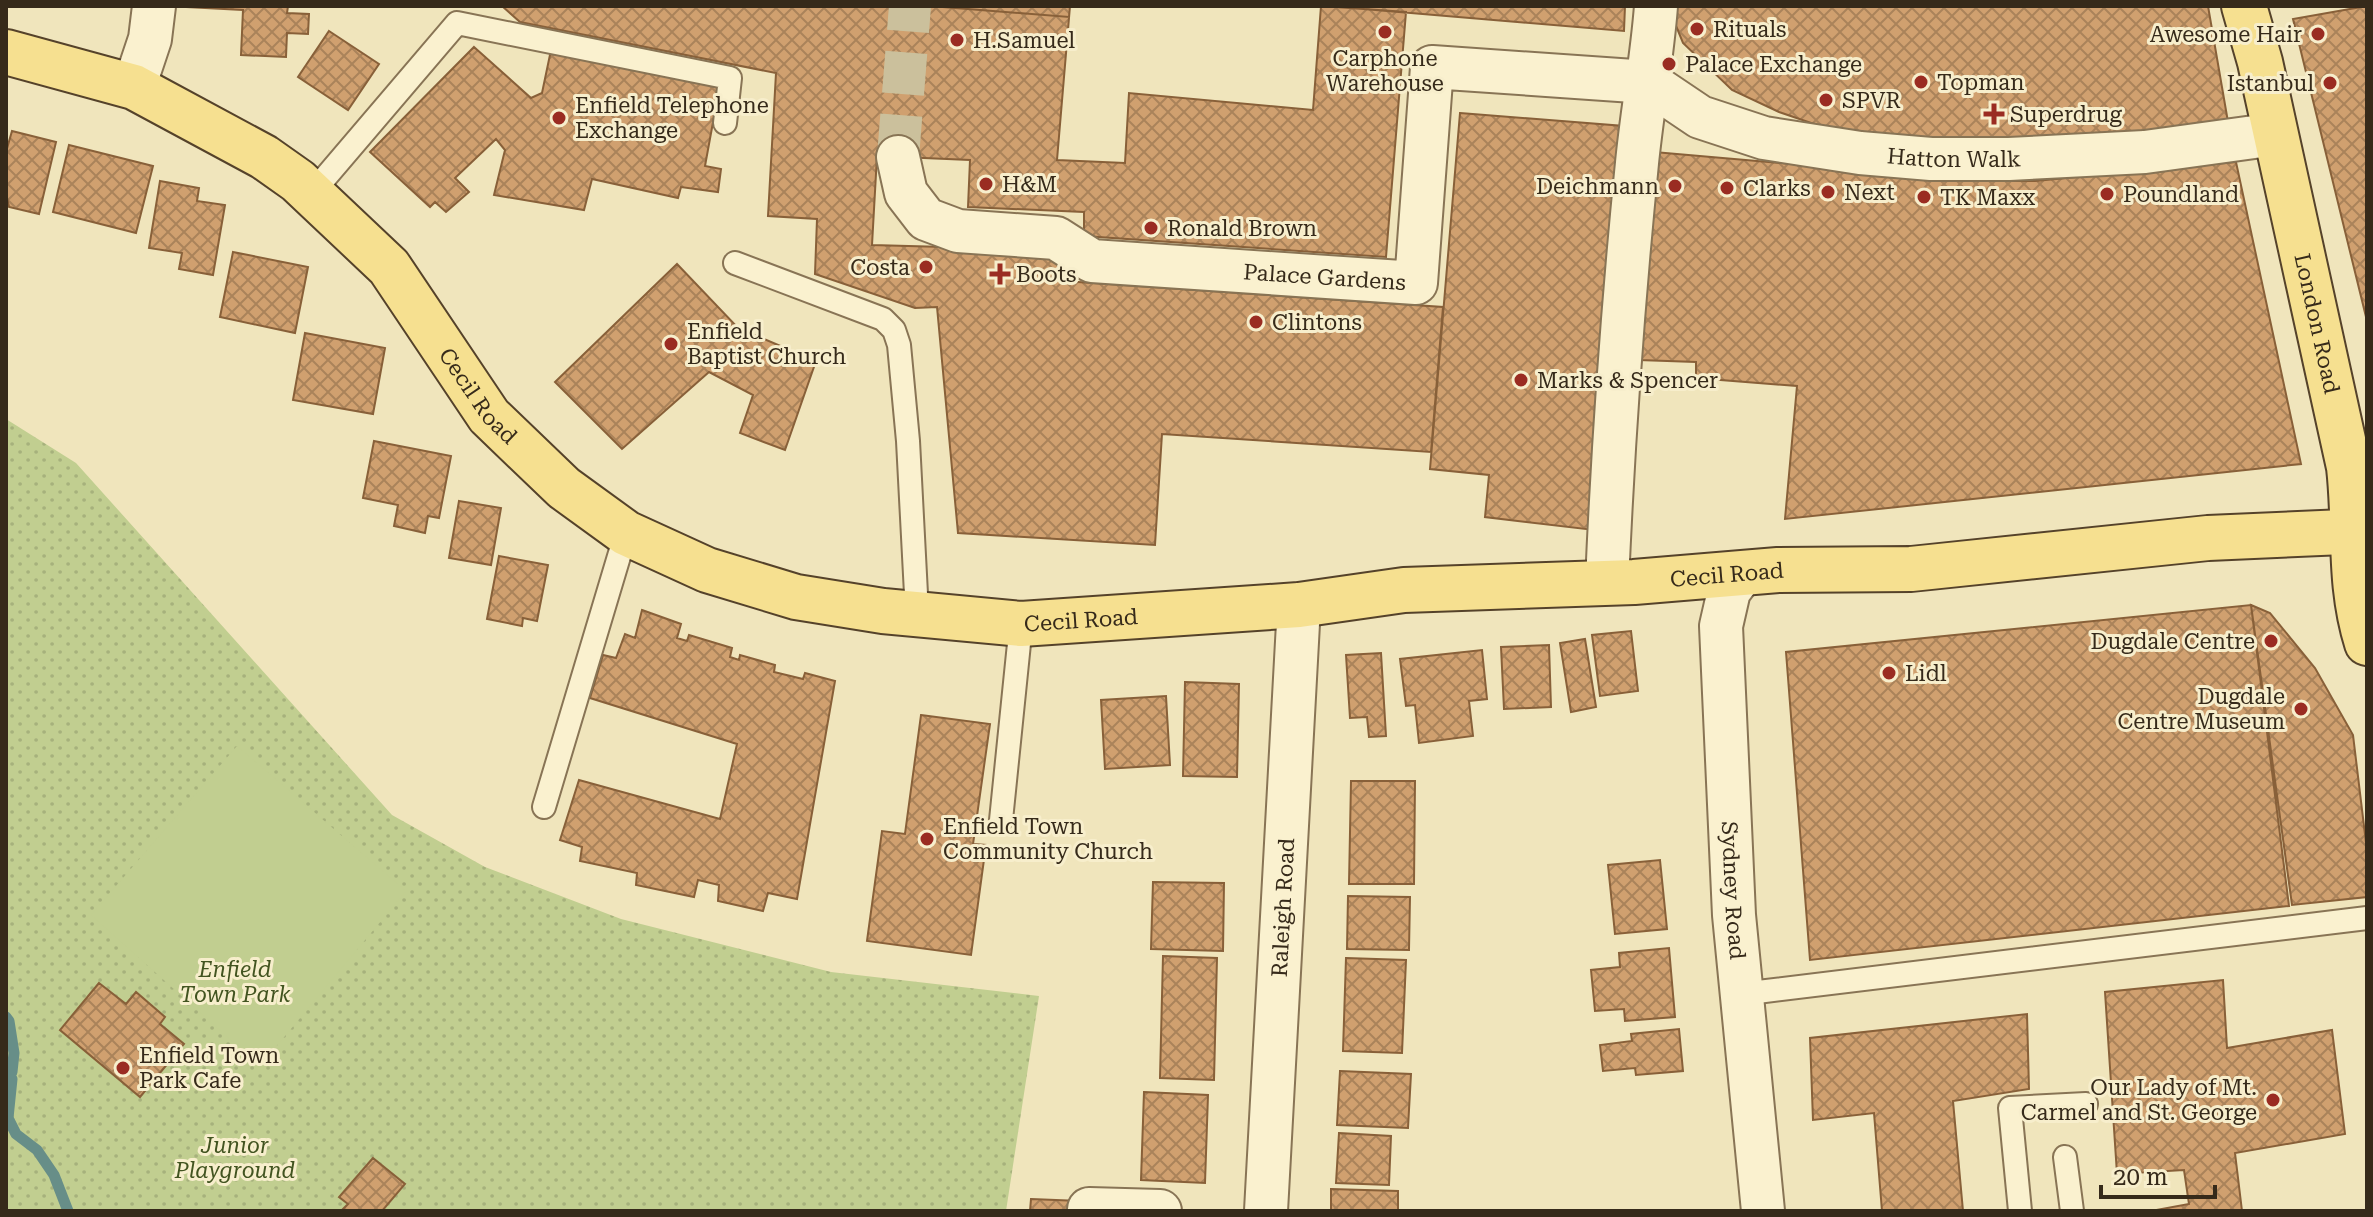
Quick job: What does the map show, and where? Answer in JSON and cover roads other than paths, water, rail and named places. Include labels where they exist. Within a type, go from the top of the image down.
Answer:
[{"type":"main road","name":"London Road","points":[[2244,6],[2276,134],[2349,467],[2359,531],[2352,571],[2367,643]]},
{"type":"main road","name":"Cecil Road","points":[[6,52],[134,87],[264,157],[312,193],[389,267],[489,416],[564,488],[626,533],[707,570],[796,597],[883,611],[1021,624],[1299,605],[1404,590],[1607,583],[1778,570],[1911,569],[2208,538],[2359,531]]},
{"type":"street","points":[[134,87],[149,47],[154,6]]},
{"type":"street","points":[[1607,583],[1637,161],[1656,6]]},
{"type":"street","name":"Palace Gardens","points":[[898,157],[906,193],[926,219],[958,231],[1056,238],[1092,261],[1416,283],[1432,67],[1648,82]]},
{"type":"street","name":"Hatton Walk","points":[[1648,82],[1700,117],[1764,138],[1903,156],[2009,159],[2145,152],[2276,134]]},
{"type":"street","name":"Sydney Road","points":[[1742,574],[1729,591],[1721,626],[1734,915],[1763,1211]]},
{"type":"street","name":"Raleigh Road","points":[[1266,1211],[1299,605]]},
{"type":"street","points":[[1089,1209],[1160,1211]]},
{"type":"lane","points":[[312,193],[457,23],[730,78],[725,123]]},
{"type":"lane","points":[[735,263],[883,319],[894,330],[899,345],[908,441],[917,613]]},
{"type":"lane","points":[[544,807],[626,533]]},
{"type":"lane","points":[[1001,820],[1021,624]]},
{"type":"lane","points":[[1741,994],[2364,915]]},
{"type":"lane","points":[[2020,1211],[2010,1108],[2086,1104]]},
{"type":"lane","points":[[2065,1157],[2072,1211]]},
{"type":"waterway","points":[[6,1017],[14,1053],[12,1072]]},
{"type":"waterway","points":[[12,1079],[8,1118],[16,1134],[37,1150],[54,1175],[68,1211]]},
{"type":"tunnel","points":[[898,157],[910,6]]},
{"type":"place","name":"Rituals","points":[[1697,29]]},
{"type":"place","name":"Carphone Warehouse","points":[[1385,32]]},
{"type":"place","name":"Awesome Hair","points":[[2318,34]]},
{"type":"place","name":"H.Samuel","points":[[957,40]]},
{"type":"place","name":"Palace Exchange","points":[[1669,64]]},
{"type":"place","name":"Topman","points":[[1921,82]]},
{"type":"place","name":"Istanbul","points":[[2330,83]]},
{"type":"place","name":"SPVR","points":[[1826,100]]},
{"type":"place","name":"Superdrug","points":[[1994,114]]},
{"type":"place","name":"Enfield Telephone Exchange","points":[[559,118]]},
{"type":"place","name":"H&M","points":[[986,184]]},
{"type":"place","name":"Deichmann","points":[[1675,186]]},
{"type":"place","name":"Clarks","points":[[1727,188]]},
{"type":"place","name":"Next","points":[[1828,192]]},
{"type":"place","name":"Poundland","points":[[2107,194]]},
{"type":"place","name":"TK Maxx","points":[[1924,197]]},
{"type":"place","name":"Ronald Brown","points":[[1151,228]]},
{"type":"place","name":"Costa","points":[[926,267]]},
{"type":"place","name":"Boots","points":[[1000,274]]},
{"type":"place","name":"Clintons","points":[[1256,322]]},
{"type":"place","name":"Enfield Baptist Church","points":[[671,344]]},
{"type":"place","name":"Marks & Spencer","points":[[1521,380]]},
{"type":"place","name":"Dugdale Centre","points":[[2271,641]]},
{"type":"place","name":"Lidl","points":[[1889,673]]},
{"type":"place","name":"Dugdale Centre Museum","points":[[2301,709]]},
{"type":"place","name":"Enfield Town Community Church","points":[[927,839]]},
{"type":"place","name":"Enfield Town Park Cafe","points":[[123,1068]]},
{"type":"place","name":"Our Lady of Mt. Carmel and St. George","points":[[2273,1100]]},
{"type":"park label","name":"Enfield Town Park","points":[[235,982]]},
{"type":"park label","name":"Junior Playground","points":[[235,1158]]}]
